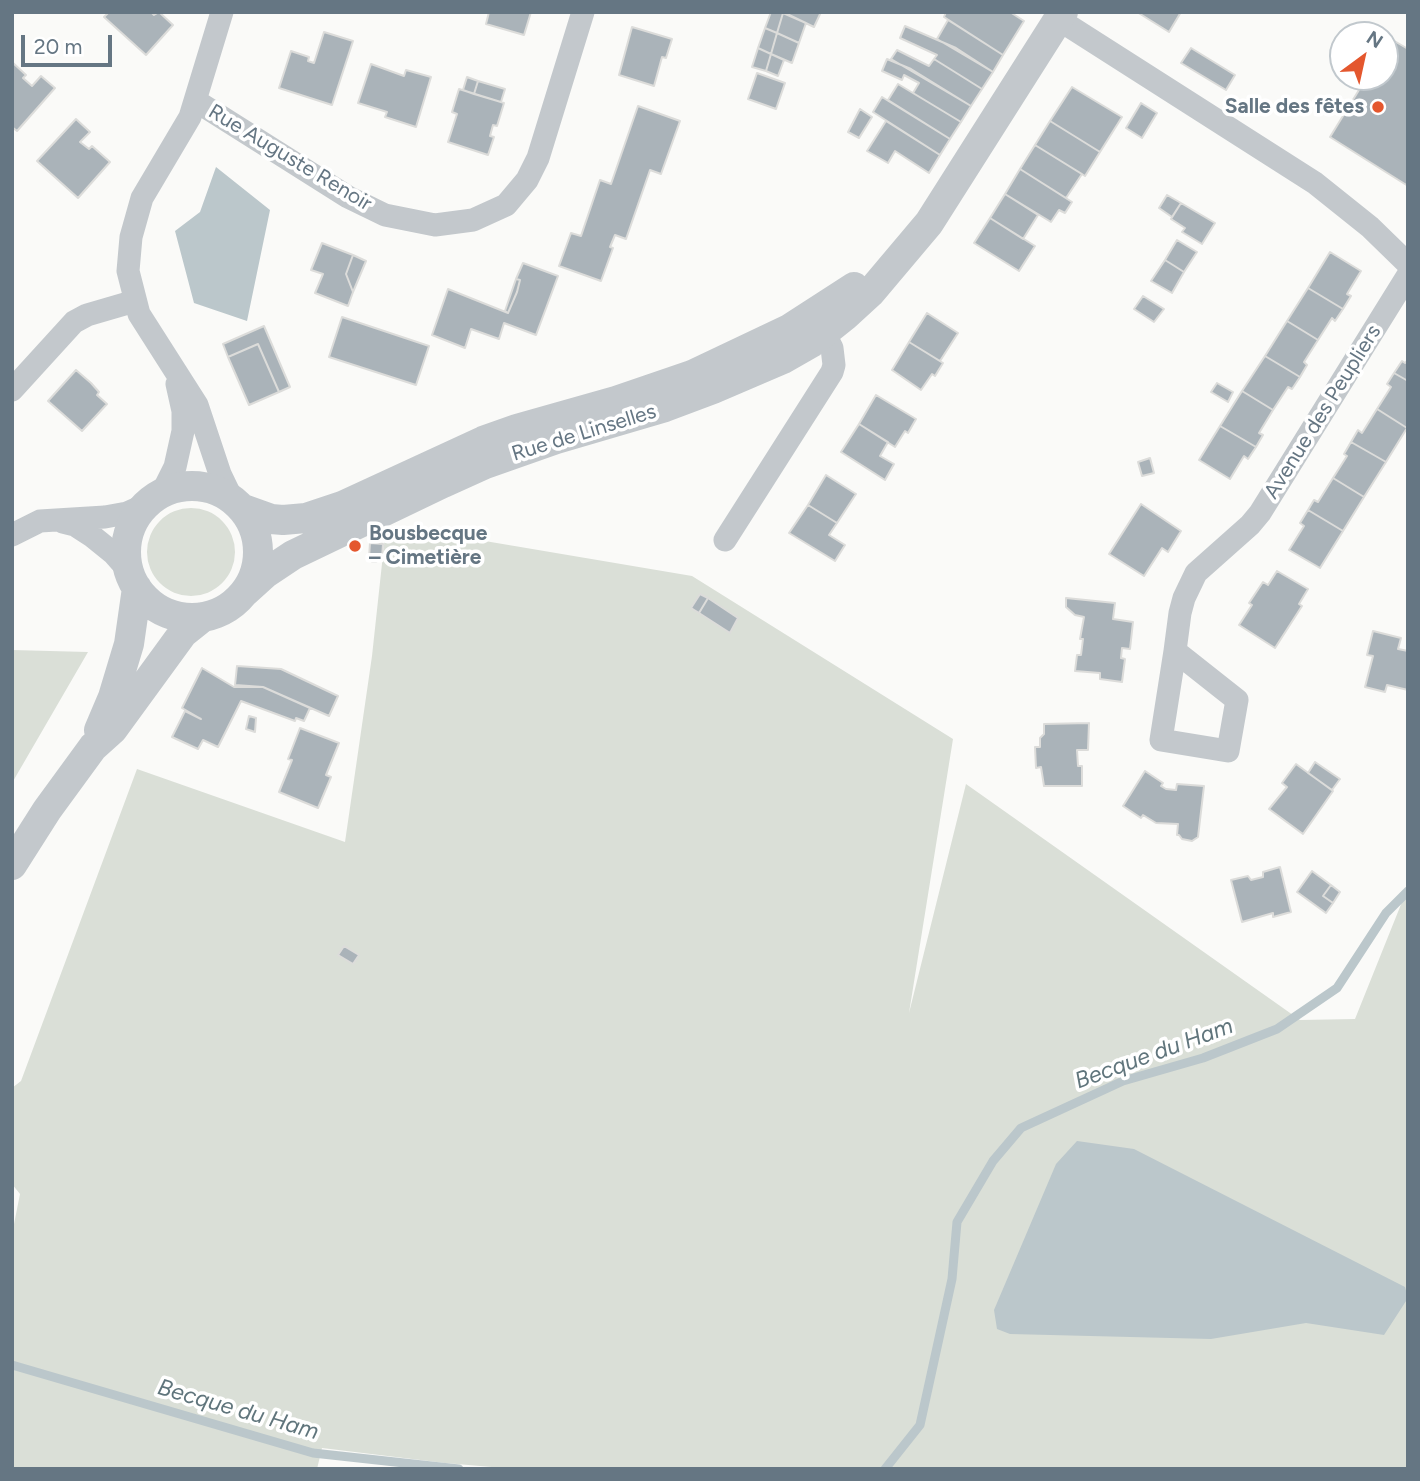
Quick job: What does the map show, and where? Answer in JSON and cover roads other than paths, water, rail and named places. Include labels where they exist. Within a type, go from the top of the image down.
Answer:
[{"type":"street","points":[[50,519],[83,530],[113,552],[150,603],[184,618],[203,617],[222,611],[245,592],[255,574],[259,555],[256,535],[220,474],[197,405],[146,327],[135,302],[128,271],[128,254],[142,198],[187,125],[222,12]]},
{"type":"street","name":"Rue Auguste Renoir","points":[[196,101],[360,203],[385,215],[435,225],[474,220],[506,205],[527,180],[538,158],[583,12]]},
{"type":"street","points":[[1060,16],[1315,183],[1370,227],[1408,264]]},
{"type":"street","name":"Rue de Linselles","points":[[237,504],[271,519],[283,520],[306,518],[342,506],[483,441],[692,375],[758,345],[819,323],[870,293],[929,223],[949,194],[1060,16]]},
{"type":"street","name":"Avenue des Peupliers","points":[[1175,650],[1237,700],[1228,751],[1161,740],[1175,650],[1184,598],[1196,573],[1260,513],[1408,275]]},
{"type":"street","points":[[12,390],[74,322],[87,315],[135,302]]},
{"type":"street","points":[[725,540],[832,372],[832,348],[819,323]]},
{"type":"street","name":"Rue de Linselles","points":[[245,592],[266,573],[293,555],[485,464],[556,439],[666,407],[783,359],[819,323]]},
{"type":"street","points":[[93,747],[122,671],[134,623],[133,579],[126,550],[129,530],[139,512],[154,498],[175,467],[183,431],[183,411],[172,368]]},
{"type":"street","points":[[12,535],[29,525],[50,519],[106,517],[127,513],[180,486],[216,490],[237,504]]},
{"type":"street","points":[[12,865],[93,747],[119,721],[183,633],[203,617]]},
{"type":"waterway","name":"Becque du Ham","points":[[885,1469],[920,1425],[952,1279],[957,1222],[993,1161],[1021,1128],[1123,1081],[1203,1058],[1277,1029],[1337,988],[1386,913],[1408,891]]},
{"type":"waterway","name":"Becque du Ham","points":[[12,1365],[313,1453],[459,1469]]},
{"type":"place","name":"Salle des fêtes","points":[[1378,107]]},
{"type":"place","name":"Bousbecque – Cimetière","points":[[355,546]]}]
